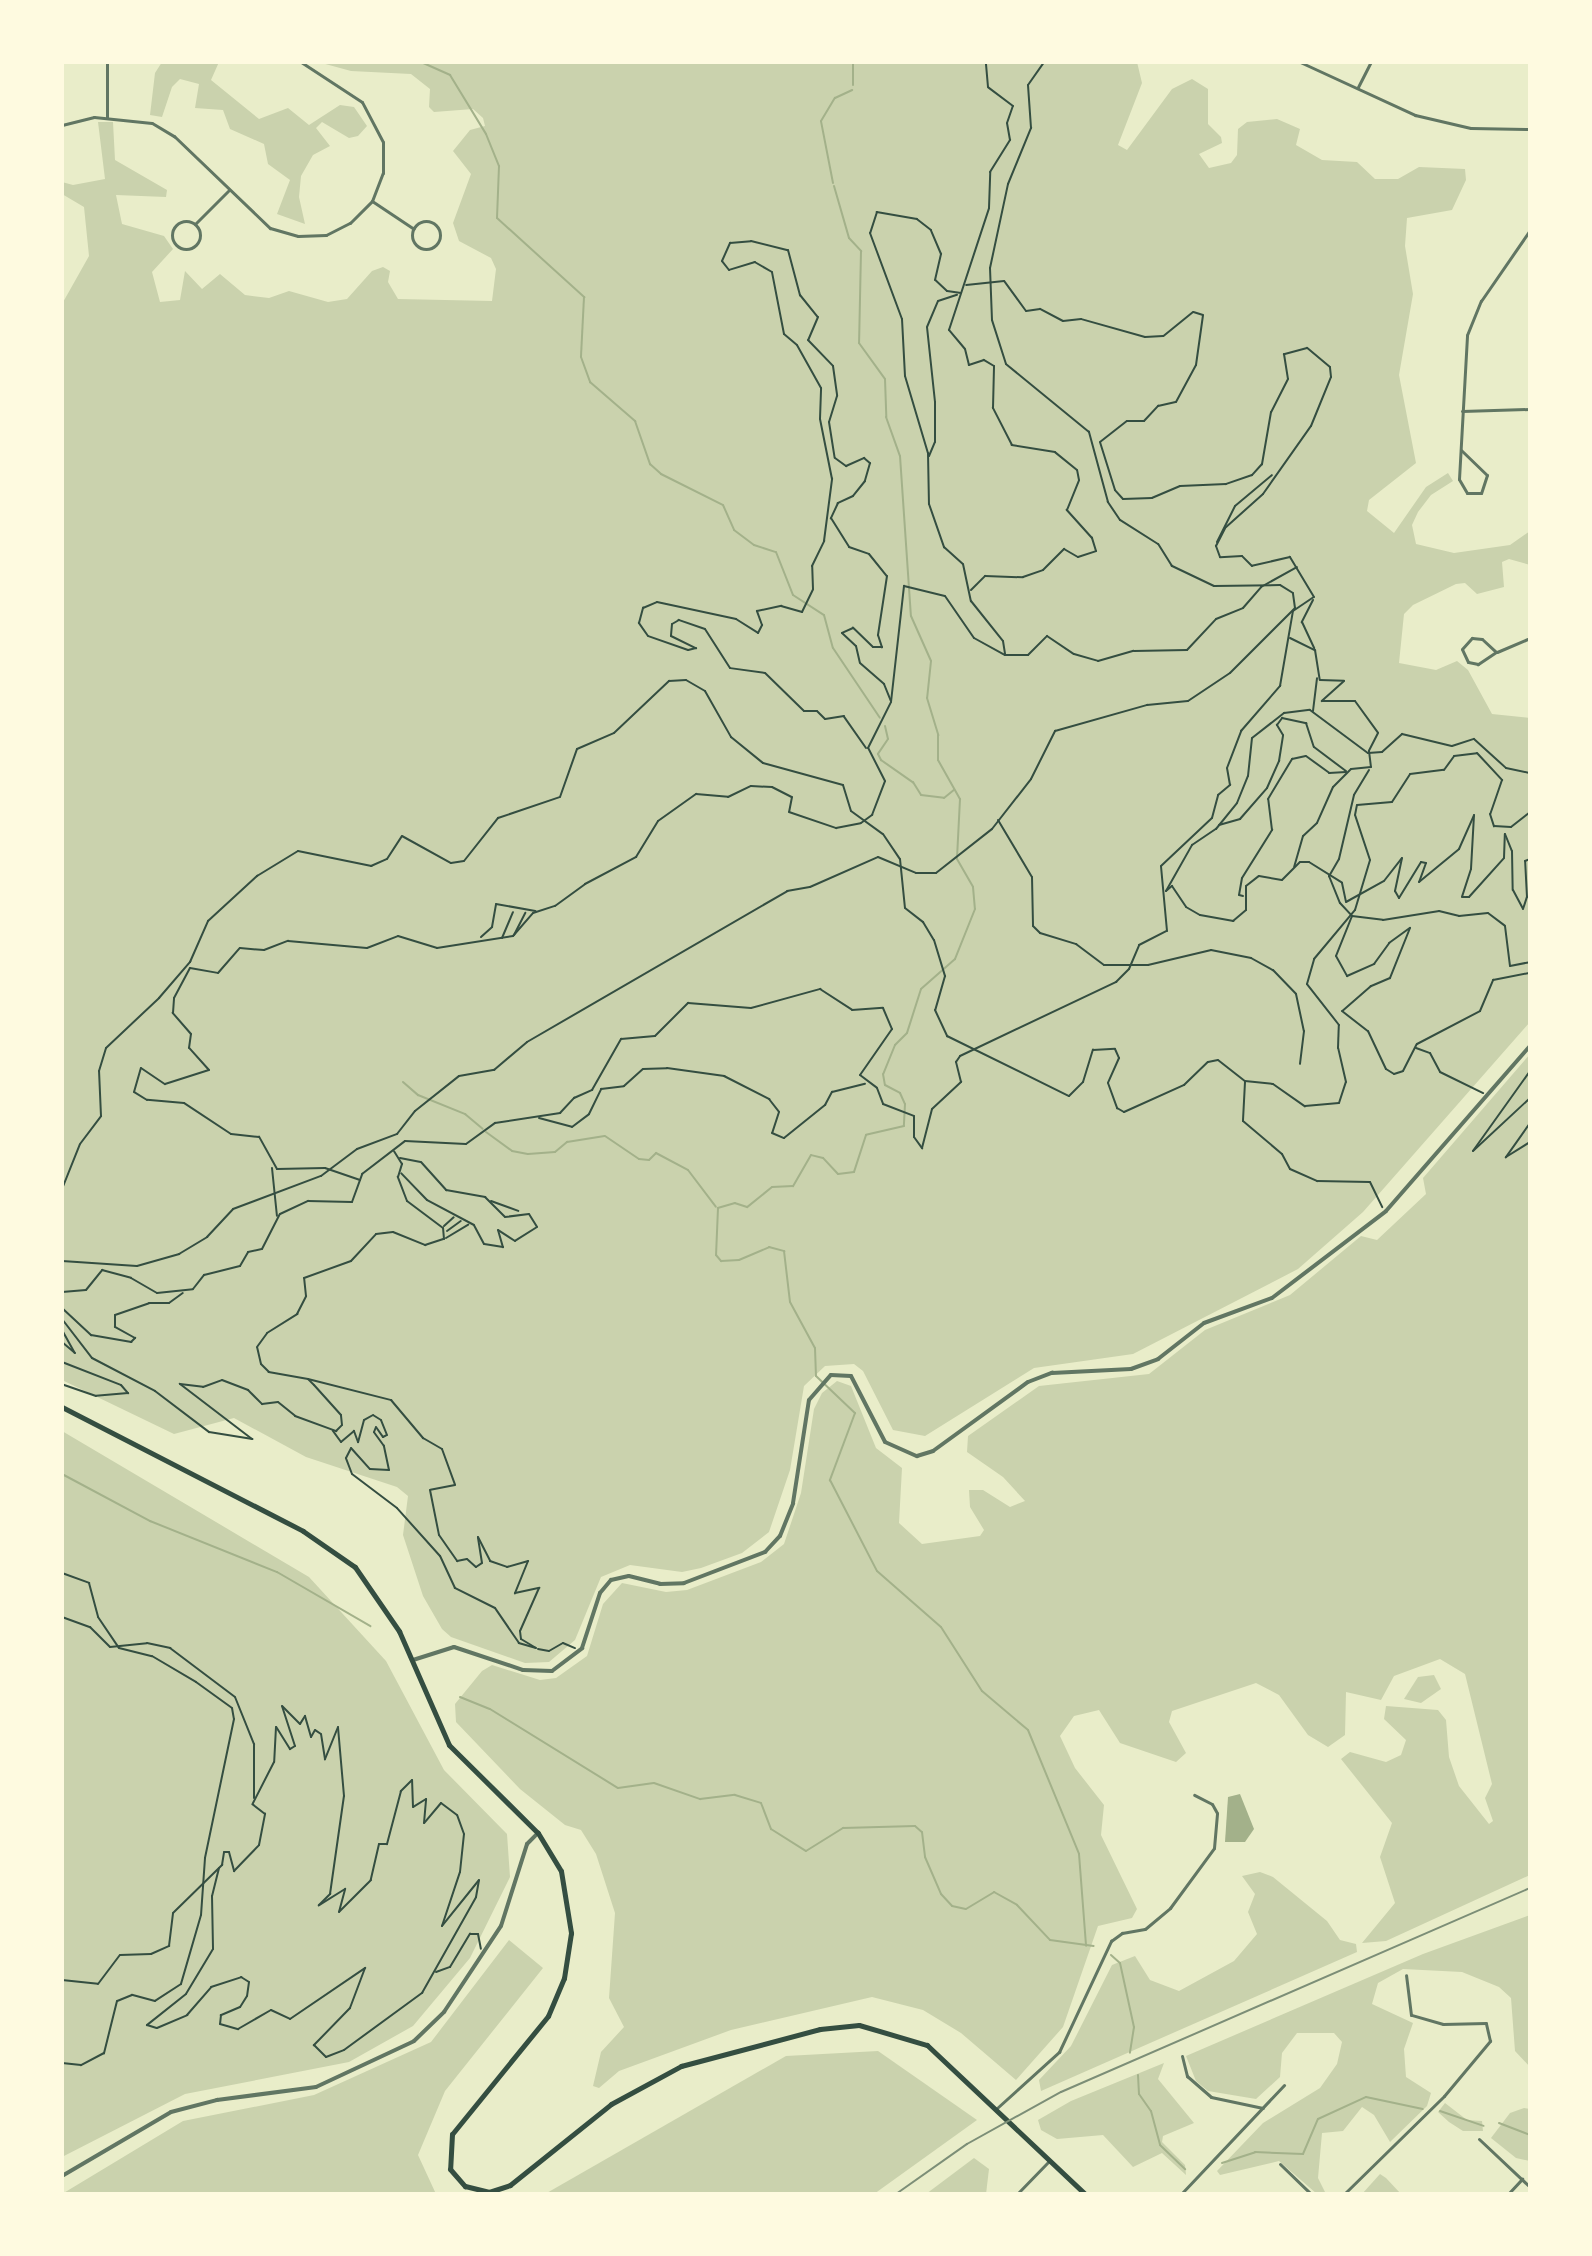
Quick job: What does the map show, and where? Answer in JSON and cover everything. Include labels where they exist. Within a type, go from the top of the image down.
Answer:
[{"type":"main road","points":[[62,1407],[334,1550],[370,1587],[413,1660],[449,1745],[538,1833],[568,1891],[571,1933],[564,1978],[548,2016],[456,2125],[448,2157],[450,2169],[465,2186],[489,2192],[510,2185],[611,2104],[681,2066],[841,2025],[877,2027],[927,2045],[1085,2194]]},
{"type":"street","points":[[107,62],[107,117]]},
{"type":"street","points":[[62,125],[107,117],[163,128],[270,228],[298,236],[338,230],[372,201],[384,157],[373,116],[351,93],[301,62]]},
{"type":"street","points":[[1300,62],[1415,115],[1471,128],[1530,129]]},
{"type":"street","points":[[1357,88],[1371,62]]},
{"type":"street","points":[[195,224],[228,191]]},
{"type":"street","points":[[372,201],[414,229],[418,247],[431,248],[438,242],[438,229],[432,223],[414,229]]},
{"type":"street","points":[[184,221],[195,224],[198,243],[190,249],[176,246],[171,238],[175,225],[184,221]]},
{"type":"street","points":[[1461,450],[1487,475],[1481,493],[1467,493],[1460,485],[1461,411],[1467,335],[1487,290],[1530,230]]},
{"type":"street","points":[[1461,411],[1530,409]]},
{"type":"street","points":[[1496,652],[1478,638],[1462,649],[1472,664],[1530,638]]},
{"type":"street","points":[[413,1660],[454,1647],[541,1672],[564,1667],[580,1651],[600,1593],[611,1580],[629,1576],[660,1584],[709,1577],[765,1552],[780,1536],[793,1503],[807,1408],[817,1386],[827,1377],[840,1372],[855,1380],[889,1446],[909,1455],[925,1454],[1000,1398],[1042,1375],[1131,1369],[1158,1359],[1204,1323],[1286,1290],[1386,1211],[1484,1093],[1530,1046]]},
{"type":"street","points":[[997,2108],[1059,2052],[1111,1941],[1122,1933],[1145,1929],[1170,1908],[1214,1848],[1217,1813],[1212,1804],[1194,1795]]},
{"type":"street","points":[[62,2176],[179,2109],[316,2087],[359,2071],[430,2027],[483,1952],[510,1907],[527,1844],[538,1833]]},
{"type":"street","points":[[1344,2194],[1488,2045],[1491,2034],[1486,2023],[1417,2019],[1407,2009],[1406,1975]]},
{"type":"street","points":[[1182,2056],[1187,2076],[1211,2097],[1263,2108]]},
{"type":"street","points":[[1181,2194],[1284,2085]]},
{"type":"street","points":[[1479,2139],[1530,2187]]},
{"type":"street","points":[[1017,2194],[1050,2160]]},
{"type":"street","points":[[1280,2164],[1311,2194]]},
{"type":"street","points":[[1508,2194],[1522,2179]]},
{"type":"path","points":[[971,590],[985,576],[1023,577],[1043,570],[1064,549],[1078,557],[1094,554],[1096,547],[1067,510],[1078,483],[1077,470],[1055,452],[1017,449],[1002,433],[993,408],[994,366],[984,360],[969,365],[965,349],[949,330],[966,285],[990,199],[990,172],[1010,140],[1007,123],[1013,106],[988,87],[986,62]]},
{"type":"path","points":[[62,1261],[150,1264],[196,1245],[233,1209],[271,1197],[330,1170],[357,1149],[397,1134],[415,1111],[459,1076],[503,1065],[527,1042],[777,895],[810,887],[868,858],[936,873],[998,819],[1031,779],[1046,740],[1065,724],[1188,701],[1230,673],[1295,608],[1293,593],[1268,582],[1214,586],[1172,566],[1158,544],[1120,520],[1105,493],[1089,432],[1006,364],[992,320],[990,281],[1008,184],[1031,128],[1028,85],[1044,62]]},
{"type":"path","points":[[962,293],[947,291],[935,280],[941,254],[931,230],[917,219],[877,212],[870,233],[896,292],[905,376],[928,457],[929,504],[944,547],[962,561],[971,590],[971,601],[1003,641],[1005,655]]},
{"type":"path","points":[[868,820],[885,777],[844,716],[825,719],[820,712],[801,710],[765,673],[730,668],[705,629],[679,620],[672,624],[671,636],[696,648],[691,651],[648,636],[639,623],[643,608],[659,602],[736,619],[756,633],[762,625],[757,611],[781,606],[804,612],[813,589],[812,566],[824,541],[833,475],[820,419],[821,388],[797,345],[785,337],[772,272],[755,262],[735,272],[727,269],[722,258],[730,243],[773,244],[789,252],[800,295],[818,317],[808,340],[833,366],[837,396],[829,422],[836,460],[846,466],[864,458],[870,463],[865,481],[835,506],[831,518],[849,547],[869,554],[887,576],[878,635],[882,647],[873,647],[853,628],[842,633],[856,646],[860,663],[884,684],[891,702]]},
{"type":"path","points":[[966,285],[1008,282],[1026,311],[1040,309],[1063,321],[1081,319],[1145,337],[1163,336],[1193,312],[1203,315],[1196,365],[1176,402],[1158,406],[1144,421],[1127,421],[1100,442],[1115,490],[1123,499],[1152,498],[1180,486],[1229,483],[1252,475],[1262,464],[1270,416],[1288,379],[1282,357],[1304,348],[1317,352],[1331,377],[1311,426],[1216,546]]},
{"type":"path","points":[[928,457],[935,442],[935,402],[927,327],[938,301],[962,293]]},
{"type":"path","points":[[1277,472],[1235,506],[1216,546],[1220,557],[1242,556],[1249,566],[1288,556],[1298,567],[1313,598]]},
{"type":"path","points":[[868,752],[891,702],[892,669],[900,642],[899,592],[909,586],[945,596],[974,638],[1005,655],[1028,655],[1047,636],[1074,654],[1098,661],[1134,651],[1184,652],[1198,643],[1216,619],[1243,608],[1268,582],[1298,567]]},
{"type":"path","points":[[538,1117],[551,1125],[572,1127],[589,1114],[601,1089],[624,1086],[643,1069],[667,1068],[724,1076],[769,1099],[780,1115],[772,1133],[784,1138],[825,1105],[832,1092],[866,1084],[877,1088],[883,1104],[915,1118],[914,1137],[922,1148],[932,1109],[959,1085],[957,1059],[1121,978],[1139,945],[1167,931],[1166,892],[1159,876],[1161,866],[1212,818],[1218,795],[1229,788],[1228,762],[1253,712],[1280,686],[1293,611],[1313,598]]},
{"type":"path","points":[[1313,598],[1302,622],[1315,650],[1317,677],[1313,713]]},
{"type":"path","points":[[1289,633],[1293,641],[1315,650]]},
{"type":"path","points":[[1317,677],[1344,681],[1322,700],[1357,703],[1378,733],[1368,753],[1369,770],[1354,795],[1339,859],[1329,876],[1332,892],[1351,916],[1383,920],[1439,911],[1459,916],[1488,913],[1507,931],[1510,966],[1530,962]]},
{"type":"path","points":[[62,1189],[80,1144],[101,1116],[99,1071],[106,1048],[186,967],[208,921],[284,855],[313,852],[371,866],[387,859],[402,836],[451,863],[464,861],[498,818],[560,797],[577,749],[614,733],[650,695],[675,680],[705,691],[731,737],[749,755],[804,778],[836,782],[849,793],[851,811],[868,820],[893,848],[900,866],[905,908],[931,931],[945,976],[936,997],[941,1028],[972,1050],[1069,1096],[1083,1082],[1093,1050],[1115,1049],[1119,1058],[1108,1083],[1117,1108],[1124,1112],[1184,1085],[1208,1062],[1222,1061],[1245,1081],[1273,1084],[1305,1106],[1342,1100],[1346,1082],[1338,1048],[1339,1025],[1307,984],[1314,959],[1351,916]]},
{"type":"path","points":[[1219,826],[1237,803],[1248,776],[1252,738],[1280,714],[1300,709],[1313,713],[1368,753],[1382,752],[1402,734],[1452,746],[1474,739],[1506,768],[1530,773]]},
{"type":"path","points":[[1166,892],[1192,845],[1219,826],[1240,819],[1267,788],[1279,761],[1283,735],[1277,722],[1282,718],[1306,723],[1314,747],[1347,772]]},
{"type":"path","points":[[1530,812],[1511,827],[1494,826],[1490,814],[1502,780],[1477,753],[1454,756],[1444,770],[1410,774],[1397,799],[1356,808],[1371,853],[1336,956],[1347,976],[1374,964],[1391,940],[1410,930],[1390,978],[1353,999],[1343,1016],[1368,1031],[1386,1069],[1394,1074],[1403,1071],[1415,1048],[1444,1026],[1480,1011],[1493,980],[1530,973]]},
{"type":"path","points":[[1244,895],[1239,897],[1242,878],[1272,830],[1268,799],[1292,759],[1306,756],[1329,773],[1369,770]]},
{"type":"path","points":[[1294,868],[1303,836],[1317,823],[1331,790],[1347,772]]},
{"type":"path","points":[[277,1216],[271,1197],[272,1167],[259,1137],[231,1134],[184,1103],[147,1100],[134,1092],[141,1068],[165,1084],[209,1070],[189,1048],[191,1034],[173,1013],[174,998],[190,968],[218,973],[240,948],[264,950],[288,941],[367,948],[394,936],[437,948],[479,937],[492,927],[494,905],[526,912],[555,906],[585,884],[636,857],[658,821],[696,794],[728,797],[751,786],[772,787],[792,797],[789,812],[836,828],[868,820]]},
{"type":"path","points":[[1166,892],[1172,886],[1190,910],[1220,921],[1242,916],[1244,895],[1256,878],[1282,880],[1306,861],[1321,866],[1343,885],[1346,902],[1358,892],[1384,881],[1402,858],[1395,891],[1399,898],[1421,862],[1426,863],[1419,882],[1459,849],[1474,815],[1464,899],[1504,858],[1505,834],[1512,848],[1513,890],[1525,909],[1525,861],[1530,859]]},
{"type":"path","points":[[998,819],[1032,877],[1033,926],[1040,933],[1076,944],[1104,965],[1148,965],[1211,950],[1251,958],[1273,970],[1296,994],[1304,1031],[1300,1064]]},
{"type":"path","points":[[499,941],[507,933],[514,911]]},
{"type":"path","points":[[479,937],[499,941],[513,936],[536,911]]},
{"type":"path","points":[[513,936],[526,912]]},
{"type":"path","points":[[355,1176],[408,1140],[466,1144],[522,1115],[538,1117],[558,1114],[574,1098],[590,1092],[621,1039],[655,1036],[688,1003],[751,1008],[816,989],[852,1010],[880,1007],[890,1020],[891,1032],[861,1069],[866,1084]]},
{"type":"path","points":[[1415,1048],[1430,1053],[1443,1073],[1484,1093]]},
{"type":"path","points":[[1530,1071],[1473,1151],[1530,1098]]},
{"type":"path","points":[[1245,1081],[1243,1121],[1282,1154],[1290,1169],[1317,1181],[1370,1182],[1386,1211]]},
{"type":"path","points":[[1530,1123],[1506,1157],[1530,1142]]},
{"type":"path","points":[[394,1150],[399,1157],[399,1172],[408,1203],[444,1230]]},
{"type":"path","points":[[399,1157],[421,1162],[446,1190],[488,1199],[533,1217],[537,1227],[515,1241],[498,1230],[502,1249],[480,1243],[474,1225],[427,1200],[399,1172]]},
{"type":"path","points":[[272,1167],[330,1170],[355,1176],[362,1181]]},
{"type":"path","points":[[62,1292],[86,1290],[102,1270],[131,1278],[153,1293],[184,1291],[200,1285],[208,1273],[240,1266],[250,1250],[262,1249],[277,1216],[308,1201],[352,1202],[362,1174]]},
{"type":"path","points":[[488,1199],[505,1217],[512,1219],[519,1212]]},
{"type":"path","points":[[444,1239],[444,1230],[455,1216]]},
{"type":"path","points":[[444,1230],[462,1220]]},
{"type":"path","points":[[468,1225],[444,1239],[425,1245],[380,1232],[351,1261],[304,1278],[306,1296],[297,1314],[267,1333],[256,1351],[261,1364],[272,1374],[308,1379],[388,1399],[423,1438],[440,1447],[455,1485],[430,1490],[439,1535],[457,1561],[467,1559],[476,1567],[482,1565],[478,1537],[490,1561],[507,1567],[528,1561],[515,1593],[539,1588],[520,1631],[523,1641],[536,1648]]},
{"type":"path","points":[[62,1308],[91,1335],[131,1342],[135,1338],[115,1327],[115,1315],[149,1303],[169,1303],[184,1291]]},
{"type":"path","points":[[62,1319],[92,1358],[155,1391],[209,1432],[252,1439],[187,1395],[180,1384],[203,1387],[222,1380],[248,1390],[262,1404],[281,1403],[295,1416],[333,1431],[341,1442],[354,1431],[358,1442],[364,1420],[373,1415],[381,1420],[387,1435],[383,1437],[376,1427],[374,1432],[384,1446],[389,1470],[370,1469],[351,1448],[346,1455],[352,1474],[397,1508],[440,1556],[455,1588],[495,1608],[521,1645],[549,1651],[565,1643],[580,1651]]},
{"type":"path","points":[[62,1330],[75,1353],[62,1342]]},
{"type":"path","points":[[62,1362],[121,1385],[128,1393],[96,1396],[62,1384]]},
{"type":"path","points":[[308,1379],[341,1415],[342,1425],[333,1431]]},
{"type":"path","points":[[62,1573],[89,1583],[98,1617],[119,1648]]},
{"type":"path","points":[[62,1617],[90,1627],[106,1645],[152,1656],[234,1712],[228,1763],[205,1858],[205,1880],[181,1984],[155,2001],[132,1995],[117,2001],[110,2012],[104,2053],[81,2065],[62,2063]]},
{"type":"path","points":[[119,1648],[147,1643],[170,1648],[238,1700],[254,1744],[253,1803],[253,1809],[265,1814],[259,1845],[234,1871],[226,1850],[219,1868],[212,1896],[213,1949],[186,1994],[147,2022],[149,2028],[187,2015],[211,1987],[237,1977],[249,1982],[247,1996],[240,2007],[221,2015],[220,2024],[238,2029],[271,2010],[290,2019],[365,1968],[350,2008],[314,2045],[329,2057],[394,2017],[422,1993],[481,1882],[476,1882],[442,1926],[463,1860],[464,1834],[454,1811],[438,1803],[426,1824],[426,1799],[413,1807],[415,1784],[409,1782],[401,1791],[387,1844],[379,1844],[371,1880],[339,1912],[345,1889],[319,1905],[332,1888],[330,1870],[338,1852],[344,1796],[338,1727],[325,1759],[321,1734],[315,1730],[311,1737],[305,1716],[300,1724],[282,1706],[295,1746],[289,1747],[284,1733],[276,1727],[274,1762],[253,1803]]},
{"type":"path","points":[[62,1980],[98,1984],[120,1955],[166,1949],[172,1939],[173,1913],[219,1868]]},
{"type":"path","points":[[435,1972],[450,1967],[473,1932],[483,1952]]},
{"type":"shaded area","points":[[162,62],[219,62],[211,80],[259,119],[288,108],[309,125],[340,105],[354,107],[367,126],[358,136],[349,138],[322,122],[316,128],[330,146],[313,155],[301,176],[299,197],[305,224],[277,214],[290,180],[268,164],[264,144],[230,129],[223,110],[195,108],[199,84],[180,79],[172,87],[162,117],[150,115],[155,73]]},
{"type":"shaded area","points":[[318,62],[1137,62],[1142,83],[1118,145],[1127,150],[1172,89],[1192,79],[1208,89],[1208,124],[1221,137],[1222,143],[1199,154],[1209,168],[1231,163],[1237,155],[1238,129],[1247,122],[1277,119],[1300,129],[1296,145],[1322,160],[1357,162],[1375,179],[1398,179],[1419,167],[1465,169],[1466,180],[1452,210],[1407,218],[1405,246],[1413,294],[1399,375],[1416,463],[1369,500],[1367,511],[1394,533],[1426,487],[1448,473],[1453,481],[1431,495],[1412,525],[1416,544],[1454,553],[1510,545],[1530,531],[1530,565],[1509,559],[1502,562],[1504,587],[1477,594],[1465,583],[1456,584],[1413,605],[1404,614],[1399,663],[1436,670],[1457,661],[1468,670],[1492,714],[1530,718],[1530,1022],[1363,1212],[1298,1269],[1133,1354],[1034,1368],[925,1436],[893,1430],[863,1371],[854,1364],[825,1366],[804,1386],[790,1470],[769,1532],[742,1553],[701,1568],[682,1572],[630,1565],[601,1577],[575,1640],[549,1662],[525,1663],[451,1637],[442,1629],[423,1596],[403,1535],[408,1496],[397,1487],[306,1457],[234,1418],[174,1434],[62,1380],[62,304],[89,256],[84,207],[62,194],[62,182],[73,185],[105,179],[98,122],[113,122],[115,160],[167,190],[166,197],[116,195],[122,224],[164,236],[173,249],[152,272],[160,302],[180,300],[185,271],[202,289],[220,274],[245,295],[269,298],[289,291],[328,302],[347,299],[372,271],[383,267],[390,271],[388,282],[398,299],[492,301],[496,269],[491,258],[459,241],[453,223],[471,174],[453,151],[470,130],[485,126],[483,118],[473,109],[434,112],[429,107],[430,89],[411,74],[351,71]]},
{"type":"shaded area","points":[[1530,1054],[1530,1875],[1386,1941],[1362,1943],[1395,1903],[1380,1857],[1392,1823],[1341,1759],[1350,1752],[1386,1762],[1401,1755],[1406,1740],[1384,1719],[1386,1706],[1438,1710],[1446,1720],[1449,1757],[1459,1786],[1489,1824],[1493,1821],[1485,1798],[1492,1784],[1465,1674],[1440,1659],[1394,1676],[1381,1700],[1346,1692],[1345,1735],[1328,1747],[1308,1735],[1279,1695],[1256,1683],[1172,1711],[1169,1722],[1186,1753],[1176,1762],[1120,1743],[1099,1710],[1074,1716],[1060,1736],[1075,1768],[1104,1805],[1101,1835],[1137,1909],[1132,1918],[1098,1926],[1063,2027],[1016,2080],[961,2033],[923,2010],[872,1997],[731,2030],[619,2071],[599,2088],[593,2086],[601,2052],[624,2027],[609,1998],[615,1913],[596,1854],[581,1830],[565,1825],[520,1789],[456,1722],[455,1704],[482,1671],[492,1665],[540,1680],[556,1678],[587,1656],[603,1604],[622,1583],[666,1592],[687,1590],[761,1562],[784,1544],[801,1493],[814,1409],[822,1393],[837,1381],[851,1386],[876,1448],[902,1468],[899,1523],[922,1544],[980,1536],[984,1530],[970,1507],[969,1490],[983,1490],[1010,1507],[1025,1501],[1003,1477],[967,1452],[968,1436],[1039,1386],[1149,1374],[1205,1330],[1290,1295],[1361,1236],[1377,1240],[1426,1194],[1423,1178]]},
{"type":"shaded area","points":[[62,1431],[309,1577],[386,1661],[444,1770],[507,1834],[510,1877],[470,1958],[413,2026],[349,2062],[185,2094],[62,2157]]},
{"type":"shaded area","points":[[1434,1675],[1441,1689],[1421,1703],[1404,1699],[1418,1677]]},
{"type":"shaded area","points":[[1240,1794],[1254,1829],[1245,1842],[1225,1842],[1228,1797]]},
{"type":"shaded area","points":[[1260,1872],[1273,1877],[1327,1921],[1340,1940],[1356,1944],[1357,1952],[1041,2091],[1039,2080],[1071,2046],[1112,1965],[1135,1956],[1150,1980],[1179,1991],[1234,1961],[1257,1934],[1248,1912],[1255,1894],[1242,1876]]},
{"type":"shaded area","points":[[1530,1915],[1530,2067],[1515,2051],[1511,1998],[1499,1987],[1462,1972],[1403,1969],[1378,1983],[1372,2004],[1413,2023],[1404,2049],[1406,2077],[1431,2093],[1427,2106],[1390,2142],[1374,2115],[1362,2107],[1343,2131],[1322,2133],[1318,2178],[1326,2194],[1317,2194],[1279,2161],[1220,2175],[1217,2171],[1263,2123],[1320,2088],[1337,2064],[1342,2042],[1334,2033],[1297,2033],[1282,2053],[1280,2077],[1256,2099],[1208,2091],[1196,2081],[1186,2056],[1423,1954]]},
{"type":"shaded area","points":[[509,1940],[543,1968],[445,2091],[418,2155],[436,2194],[62,2194],[183,2121],[314,2095],[431,2042]]},
{"type":"shaded area","points":[[878,2051],[977,2120],[874,2194],[545,2194],[786,2056]]},
{"type":"shaded area","points":[[1164,2063],[1158,2079],[1194,2123],[1163,2136],[1162,2142],[1185,2165],[1186,2175],[1162,2153],[1133,2167],[1103,2135],[1057,2139],[1041,2130],[1038,2120],[1071,2101]]},
{"type":"shaded area","points":[[1445,2103],[1467,2120],[1482,2121],[1483,2131],[1463,2131],[1449,2122],[1438,2112]]},
{"type":"shaded area","points":[[1530,2109],[1530,2161],[1516,2158],[1491,2138],[1510,2113]]},
{"type":"shaded area","points":[[974,2158],[989,2169],[986,2194],[926,2194]]},
{"type":"shaded area","points":[[1380,2174],[1386,2178],[1401,2194],[1362,2194]]},
{"type":"waterway","points":[[396,62],[401,62]]},
{"type":"waterway","points":[[421,62],[450,75],[486,134],[499,166],[497,218],[584,297],[581,357],[590,382],[635,421],[650,464],[661,474],[723,505],[734,530],[754,545],[776,552],[793,595],[824,615],[833,648],[880,718]]},
{"type":"waterway","points":[[853,62],[853,85]]},
{"type":"waterway","points":[[833,183],[821,121],[835,98],[852,90]]},
{"type":"waterway","points":[[834,186],[849,238],[861,251],[859,343],[885,379],[886,417],[900,456],[911,616],[931,661],[927,698],[938,735],[938,760],[960,799],[957,859],[973,887],[975,909],[955,959],[921,989],[907,1033],[895,1045],[883,1074],[885,1085],[900,1093],[905,1104],[904,1126],[866,1135],[854,1172],[838,1174],[823,1158],[811,1155],[793,1186],[772,1187],[747,1207],[735,1203],[718,1208],[716,1255],[721,1261],[739,1260],[769,1247],[784,1251],[790,1302],[815,1348],[816,1376],[855,1413],[830,1480],[877,1571],[941,1627],[982,1691],[1028,1730],[1079,1854],[1086,1946]]},
{"type":"waterway","points":[[885,726],[888,739],[878,754],[881,760],[913,782],[921,795],[944,798],[954,790]]},
{"type":"waterway","points":[[403,1082],[418,1095],[465,1114],[483,1129]]},
{"type":"waterway","points":[[486,1132],[512,1151],[528,1154],[555,1152],[567,1142],[605,1136],[639,1159],[649,1160],[656,1153],[688,1170],[716,1207]]},
{"type":"waterway","points":[[62,1474],[150,1521],[277,1572],[370,1626]]},
{"type":"waterway","points":[[460,1697],[490,1709],[618,1788],[654,1783],[700,1799],[735,1795],[761,1803],[771,1829],[806,1851],[843,1828],[915,1826],[922,1832],[925,1857],[941,1894],[952,1906],[966,1909],[994,1892],[1017,1905],[1050,1940],[1094,1946]]},
{"type":"waterway","points":[[1111,1955],[1120,1963],[1134,2027],[1130,2053]]},
{"type":"waterway","points":[[1138,2075],[1139,2094],[1151,2111],[1160,2145],[1185,2169]]},
{"type":"waterway","points":[[1222,2163],[1255,2152],[1303,2154],[1318,2119],[1366,2097],[1423,2109]]},
{"type":"waterway","points":[[1440,2111],[1484,2126]]},
{"type":"waterway","points":[[1499,2123],[1530,2135]]},
{"type":"railway","points":[[896,2194],[967,2144],[1061,2092],[1530,1888]]}]
